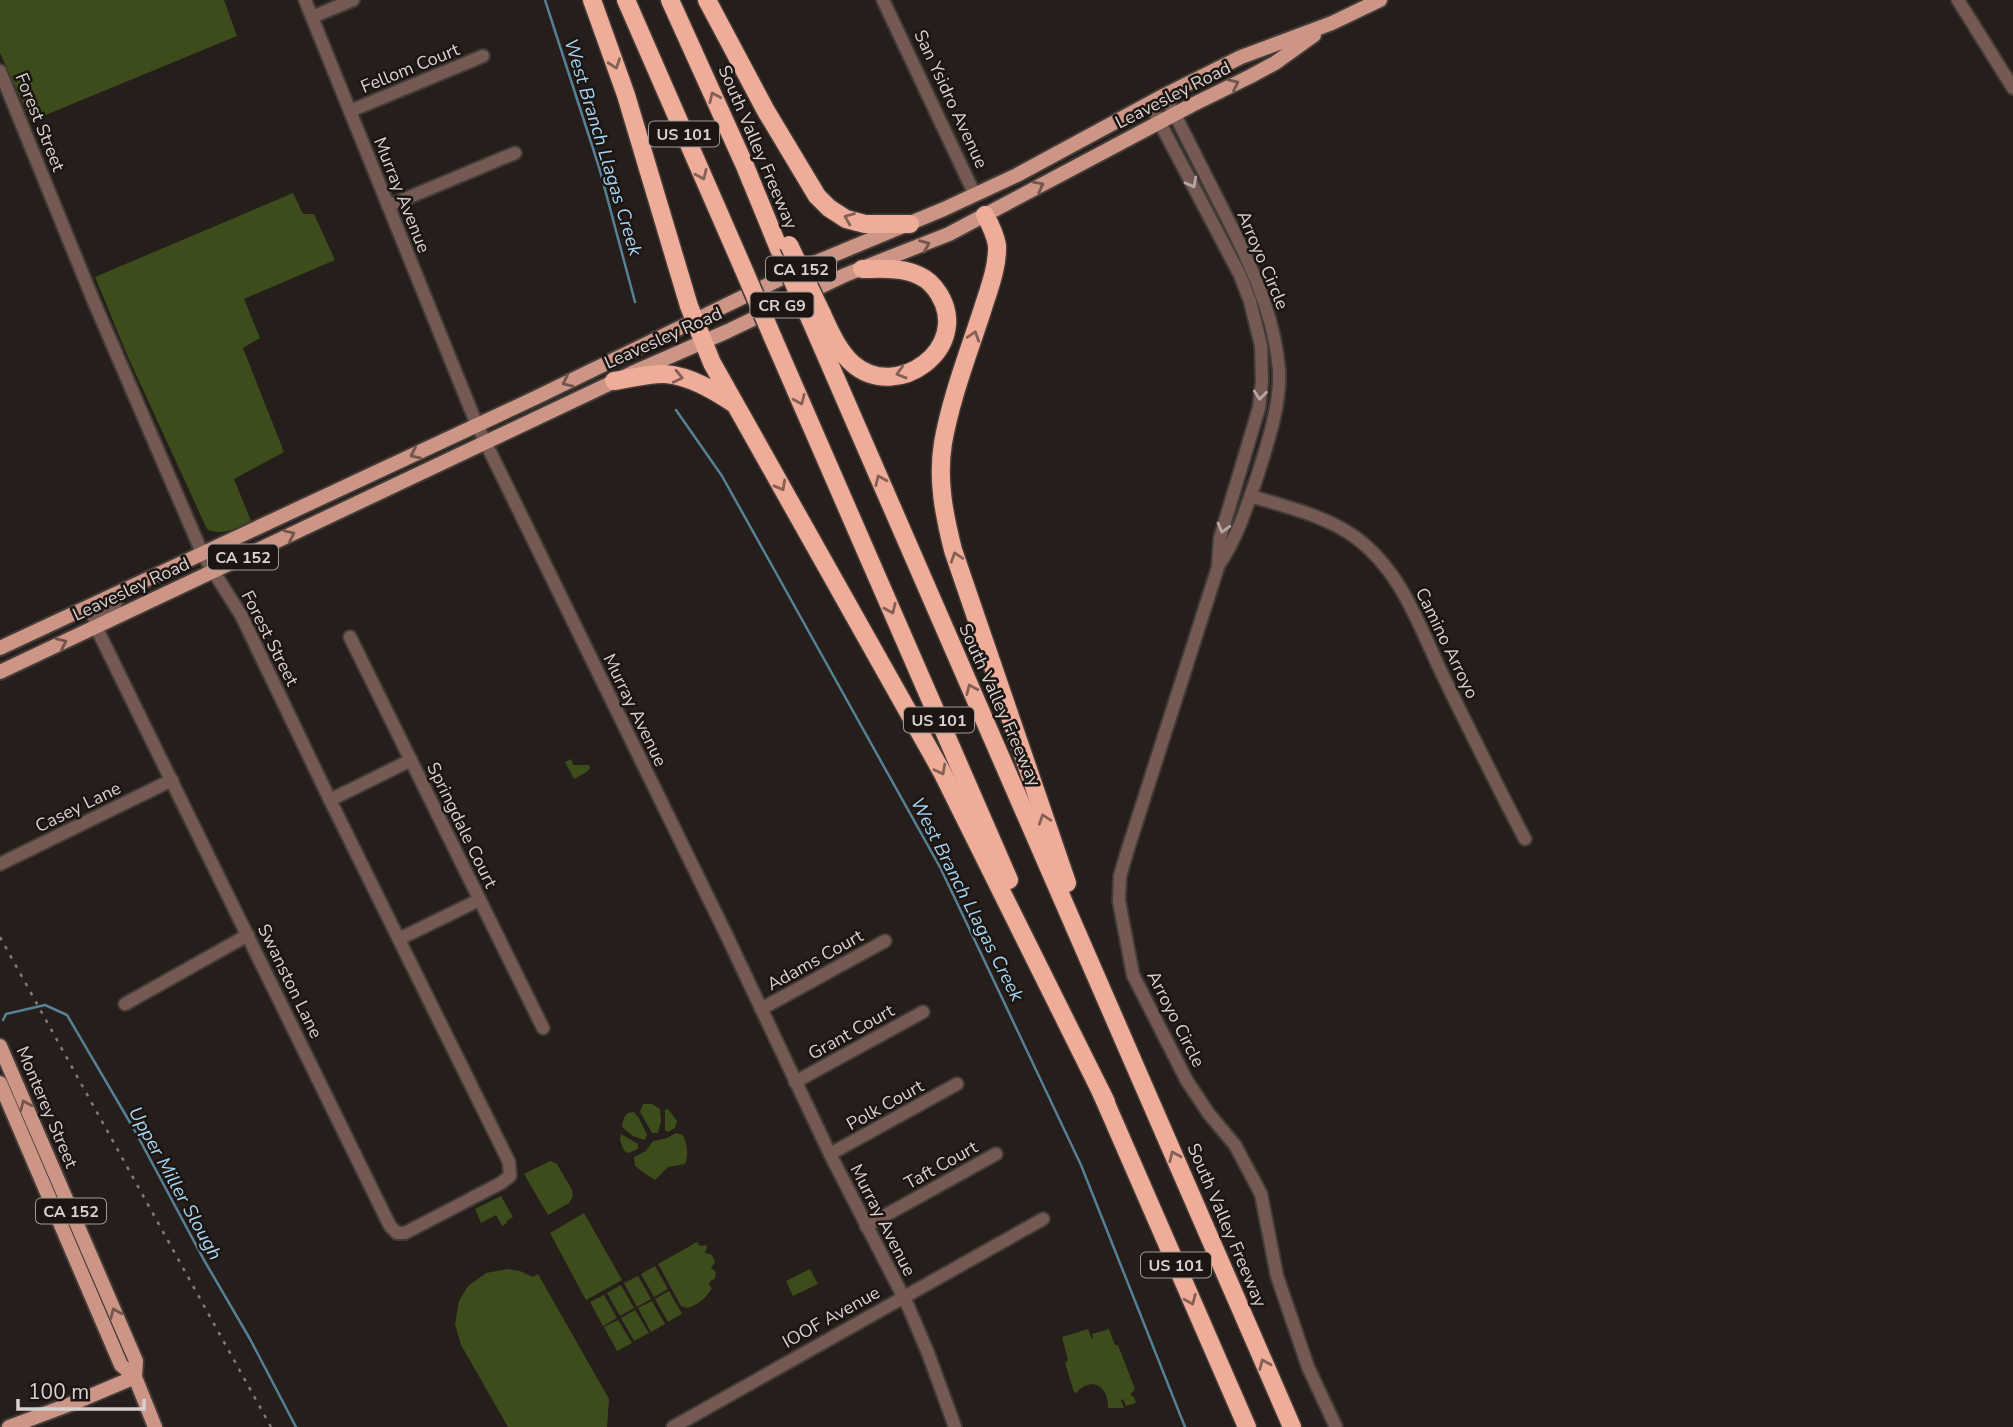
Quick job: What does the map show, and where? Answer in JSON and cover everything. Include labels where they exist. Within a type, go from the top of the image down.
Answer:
[{"type":"highway","points":[[593,0],[626,95],[694,320],[712,363],[942,772],[1105,1102]]},
{"type":"highway","name":"US 101","points":[[626,0],[1247,1427]]},
{"type":"highway","name":"South Valley Freeway","points":[[670,0],[816,316],[1076,931],[1292,1427]]},
{"type":"highway","points":[[708,0],[765,111],[817,196],[846,219],[865,224],[910,224]]},
{"type":"highway","points":[[985,215],[997,246],[996,258],[991,284],[946,430],[941,463],[943,503],[953,550],[1070,892],[1076,931]]},
{"type":"highway","points":[[816,316],[853,365],[870,374],[889,377],[913,370],[927,362],[940,349],[946,333],[947,317],[943,301],[933,284],[920,275],[898,270],[862,269]]},
{"type":"highway","name":"CA 152","points":[[614,381],[664,374],[685,378],[716,392],[736,405]]},
{"type":"main road","name":"Leavesley Road","points":[[0,648],[203,555],[824,258],[975,195],[1241,57],[1332,23],[1380,0]]},
{"type":"main road","name":"Leavesley Road","points":[[0,672],[614,381],[862,269],[940,239],[1275,63],[1332,23]]},
{"type":"main road","name":"San Ysidro Avenue","points":[[975,195],[985,215]]},
{"type":"main road","name":"Monterey Street","points":[[0,1046],[136,1361],[135,1377],[155,1427]]},
{"type":"main road","name":"Monterey Street","points":[[0,1083],[121,1365],[135,1377]]},
{"type":"main road","points":[[11,1427],[135,1377]]},
{"type":"street","name":"Murray Avenue","points":[[305,0],[477,425],[719,918],[795,1083],[903,1297],[928,1353],[955,1427]]},
{"type":"street","points":[[312,16],[353,0]]},
{"type":"street","name":"San Ysidro Avenue","points":[[883,0],[975,195]]},
{"type":"street","points":[[1958,0],[2013,88]]},
{"type":"street","name":"Fellom Court","points":[[350,111],[483,56]]},
{"type":"street","name":"Forest Street","points":[[0,71],[94,302],[203,555],[241,615],[509,1162],[511,1174]]},
{"type":"street","name":"Arroyo Circle","points":[[1165,95],[1239,242],[1262,295],[1275,341],[1279,383],[1271,430],[1251,496],[1231,548],[1218,567]]},
{"type":"street","name":"Arroyo Circle","points":[[1150,104],[1240,275],[1254,314],[1261,345],[1262,381],[1259,408],[1220,538],[1218,567],[1126,852],[1119,901],[1133,975],[1188,1080],[1209,1114],[1235,1145],[1261,1194],[1278,1276],[1308,1367],[1336,1427]]},
{"type":"street","points":[[388,206],[515,153]]},
{"type":"street","name":"Camino Arroyo","points":[[1251,496],[1312,514],[1353,536],[1374,553],[1391,574],[1411,606],[1525,839]]},
{"type":"street","points":[[96,626],[94,618],[114,607],[120,593]]},
{"type":"street","name":"Swanston Lane","points":[[96,626],[390,1226],[397,1233],[405,1233],[490,1189],[511,1174]]},
{"type":"street","name":"Springdale Court","points":[[349,637],[542,1028]]},
{"type":"street","points":[[330,800],[411,760]]},
{"type":"street","name":"Casey Lane","points":[[0,864],[172,780]]},
{"type":"street","points":[[399,939],[479,900]]},
{"type":"street","points":[[125,1004],[248,935]]},
{"type":"street","name":"Adams Court","points":[[761,1009],[885,941]]},
{"type":"street","name":"Grant Court","points":[[795,1083],[923,1013]]},
{"type":"street","name":"Polk Court","points":[[830,1154],[957,1084]]},
{"type":"street","name":"Taft Court","points":[[866,1226],[996,1154]]},
{"type":"street","name":"IOOF Avenue","points":[[673,1427],[1042,1219]]},
{"type":"green space","points":[[0,0],[224,0],[237,36],[31,121],[0,53]]},
{"type":"green space","points":[[293,193],[303,214],[314,214],[335,260],[244,299],[260,338],[243,348],[284,452],[234,479],[251,521],[229,531],[213,531],[207,529],[128,357],[95,277]]},
{"type":"green space","points":[[571,759],[573,765],[589,765],[590,768],[574,779],[565,762]]},
{"type":"green space","points":[[643,1104],[652,1104],[660,1109],[658,1133],[652,1133],[640,1112]]},
{"type":"green space","points":[[665,1109],[669,1110],[677,1121],[675,1128],[668,1132],[665,1130]]},
{"type":"green space","points":[[634,1112],[647,1135],[645,1140],[633,1136],[622,1127],[628,1113]]},
{"type":"green space","points":[[676,1133],[683,1135],[686,1142],[685,1164],[668,1167],[655,1180],[635,1166],[634,1157],[646,1151],[653,1141]]},
{"type":"green space","points":[[621,1134],[638,1144],[638,1149],[629,1153],[624,1151]]},
{"type":"green space","points":[[550,1161],[557,1164],[573,1196],[569,1203],[548,1215],[524,1174]]},
{"type":"green space","points":[[501,1196],[513,1217],[502,1226],[496,1215],[481,1223],[475,1209]]},
{"type":"green space","points":[[584,1213],[622,1280],[586,1300],[550,1233]]},
{"type":"green space","points":[[697,1242],[700,1246],[706,1245],[705,1253],[712,1255],[715,1262],[711,1268],[716,1272],[715,1279],[710,1281],[712,1288],[704,1298],[687,1308],[681,1306],[658,1264]]},
{"type":"green space","points":[[655,1266],[668,1289],[654,1297],[641,1274]]},
{"type":"green space","points":[[508,1269],[533,1277],[538,1274],[609,1399],[607,1427],[508,1427],[461,1345],[455,1324],[459,1301],[468,1286],[486,1273]]},
{"type":"green space","points":[[810,1269],[818,1284],[793,1296],[786,1281]]},
{"type":"green space","points":[[638,1276],[651,1299],[637,1307],[624,1283]]},
{"type":"green space","points":[[621,1285],[634,1308],[620,1316],[607,1293]]},
{"type":"green space","points":[[669,1291],[682,1314],[668,1322],[655,1299]]},
{"type":"green space","points":[[604,1295],[617,1318],[603,1326],[590,1302]]},
{"type":"green space","points":[[652,1301],[665,1324],[651,1332],[638,1308]]},
{"type":"green space","points":[[635,1310],[649,1333],[634,1341],[621,1318]]},
{"type":"green space","points":[[618,1320],[632,1343],[617,1351],[604,1327]]},
{"type":"green space","points":[[1088,1329],[1092,1339],[1092,1334],[1109,1329],[1135,1389],[1130,1395],[1136,1403],[1126,1406],[1123,1399],[1124,1408],[1108,1408],[1103,1389],[1093,1384],[1074,1392],[1065,1363],[1068,1360],[1062,1337]]},
{"type":"waterway","name":"West Branch Llagas Creek","points":[[545,0],[599,167],[635,302]]},
{"type":"waterway","name":"West Branch Llagas Creek","points":[[676,410],[722,476],[941,869],[1081,1165],[1185,1427]]},
{"type":"waterway","name":"Upper Miller Slough","points":[[3,1020],[6,1014],[45,1005],[67,1015],[135,1131],[296,1427]]},
{"type":"railway","points":[[0,937],[271,1427]]}]
